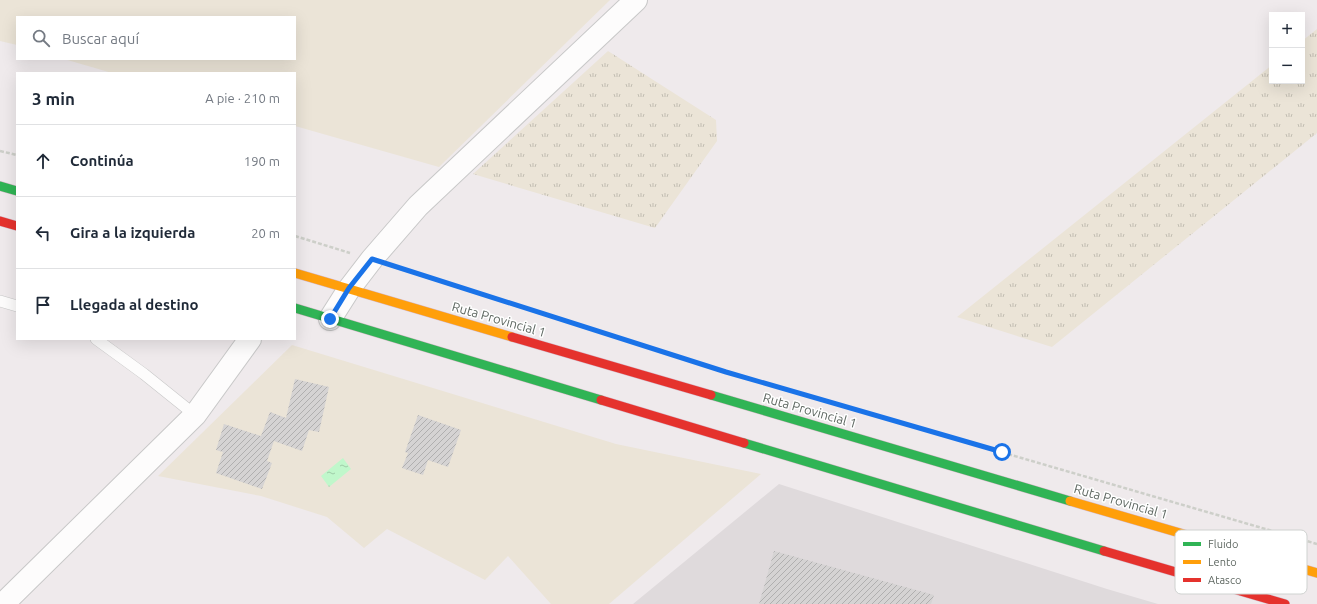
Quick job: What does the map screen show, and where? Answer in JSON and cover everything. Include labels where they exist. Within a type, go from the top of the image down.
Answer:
[{"type":"main road","points":[[0,186],[16,191]]},
{"type":"main road","points":[[0,221],[16,226]]},
{"type":"main road","name":"Ruta Provincial 1","points":[[296,273],[1175,531]]},
{"type":"main road","points":[[296,308],[1175,572]]},
{"type":"main road","name":"Ruta Provincial 1","points":[[1307,570],[1317,573]]},
{"type":"main road","points":[[1250,594],[1285,604]]},
{"type":"street","points":[[330,319],[349,288],[418,206],[636,0]]},
{"type":"street","points":[[3,604],[195,415],[249,340]]},
{"type":"lane","points":[[0,301],[16,306]]},
{"type":"lane","points":[[97,340],[144,374],[195,415]]},
{"type":"path","points":[[0,151],[16,155]]},
{"type":"path","points":[[296,236],[372,259],[726,372],[1269,530]]},
{"type":"path","points":[[1307,541],[1317,544]]},
{"type":"shaded area","points":[[779,484],[1107,589],[1158,604],[633,604]]},
{"type":"green space","points":[[0,0],[610,0],[439,167],[296,126],[296,72],[109,72],[67,60],[296,60],[296,16],[16,16],[16,45],[0,41]]},
{"type":"green space","points":[[1317,29],[1317,133],[1052,347],[957,317],[1269,67],[1269,84],[1305,84],[1305,39]]},
{"type":"green space","points":[[608,51],[716,120],[717,141],[655,228],[473,174]]},
{"type":"green space","points":[[292,345],[616,444],[761,474],[609,604],[551,604],[508,556],[485,580],[387,529],[364,548],[327,517],[261,496],[158,476]]},
{"type":"water","points":[[343,458],[351,469],[329,487],[321,476]]},
{"type":"building","points":[[295,379],[329,387],[319,432],[309,430],[302,451],[274,441],[267,461],[272,463],[262,489],[216,473],[223,452],[216,450],[224,424],[261,436],[270,412],[286,418]]},
{"type":"building","points":[[418,415],[461,430],[448,467],[428,460],[423,475],[402,468],[408,453],[405,452]]},
{"type":"building","points":[[774,551],[934,595],[931,604],[759,604]]},
{"type":"traffic: fast","points":[[0,186],[16,191]]},
{"type":"traffic: fast","points":[[296,308],[601,400]]},
{"type":"traffic: fast","points":[[711,395],[1070,501]]},
{"type":"traffic: fast","points":[[744,443],[1104,551]]},
{"type":"traffic: slow","points":[[296,273],[512,337]]},
{"type":"traffic: slow","points":[[1070,501],[1175,532]]},
{"type":"traffic: slow","points":[[1307,570],[1317,573]]},
{"type":"traffic: jam","points":[[0,221],[16,226]]},
{"type":"traffic: jam","points":[[512,337],[711,395]]},
{"type":"traffic: jam","points":[[601,400],[744,443]]},
{"type":"traffic: jam","points":[[1104,551],[1175,572]]},
{"type":"traffic: jam","points":[[1251,594],[1285,604]]},
{"type":"route","points":[[330,319],[349,288],[372,259],[726,372],[1002,452]]}]
